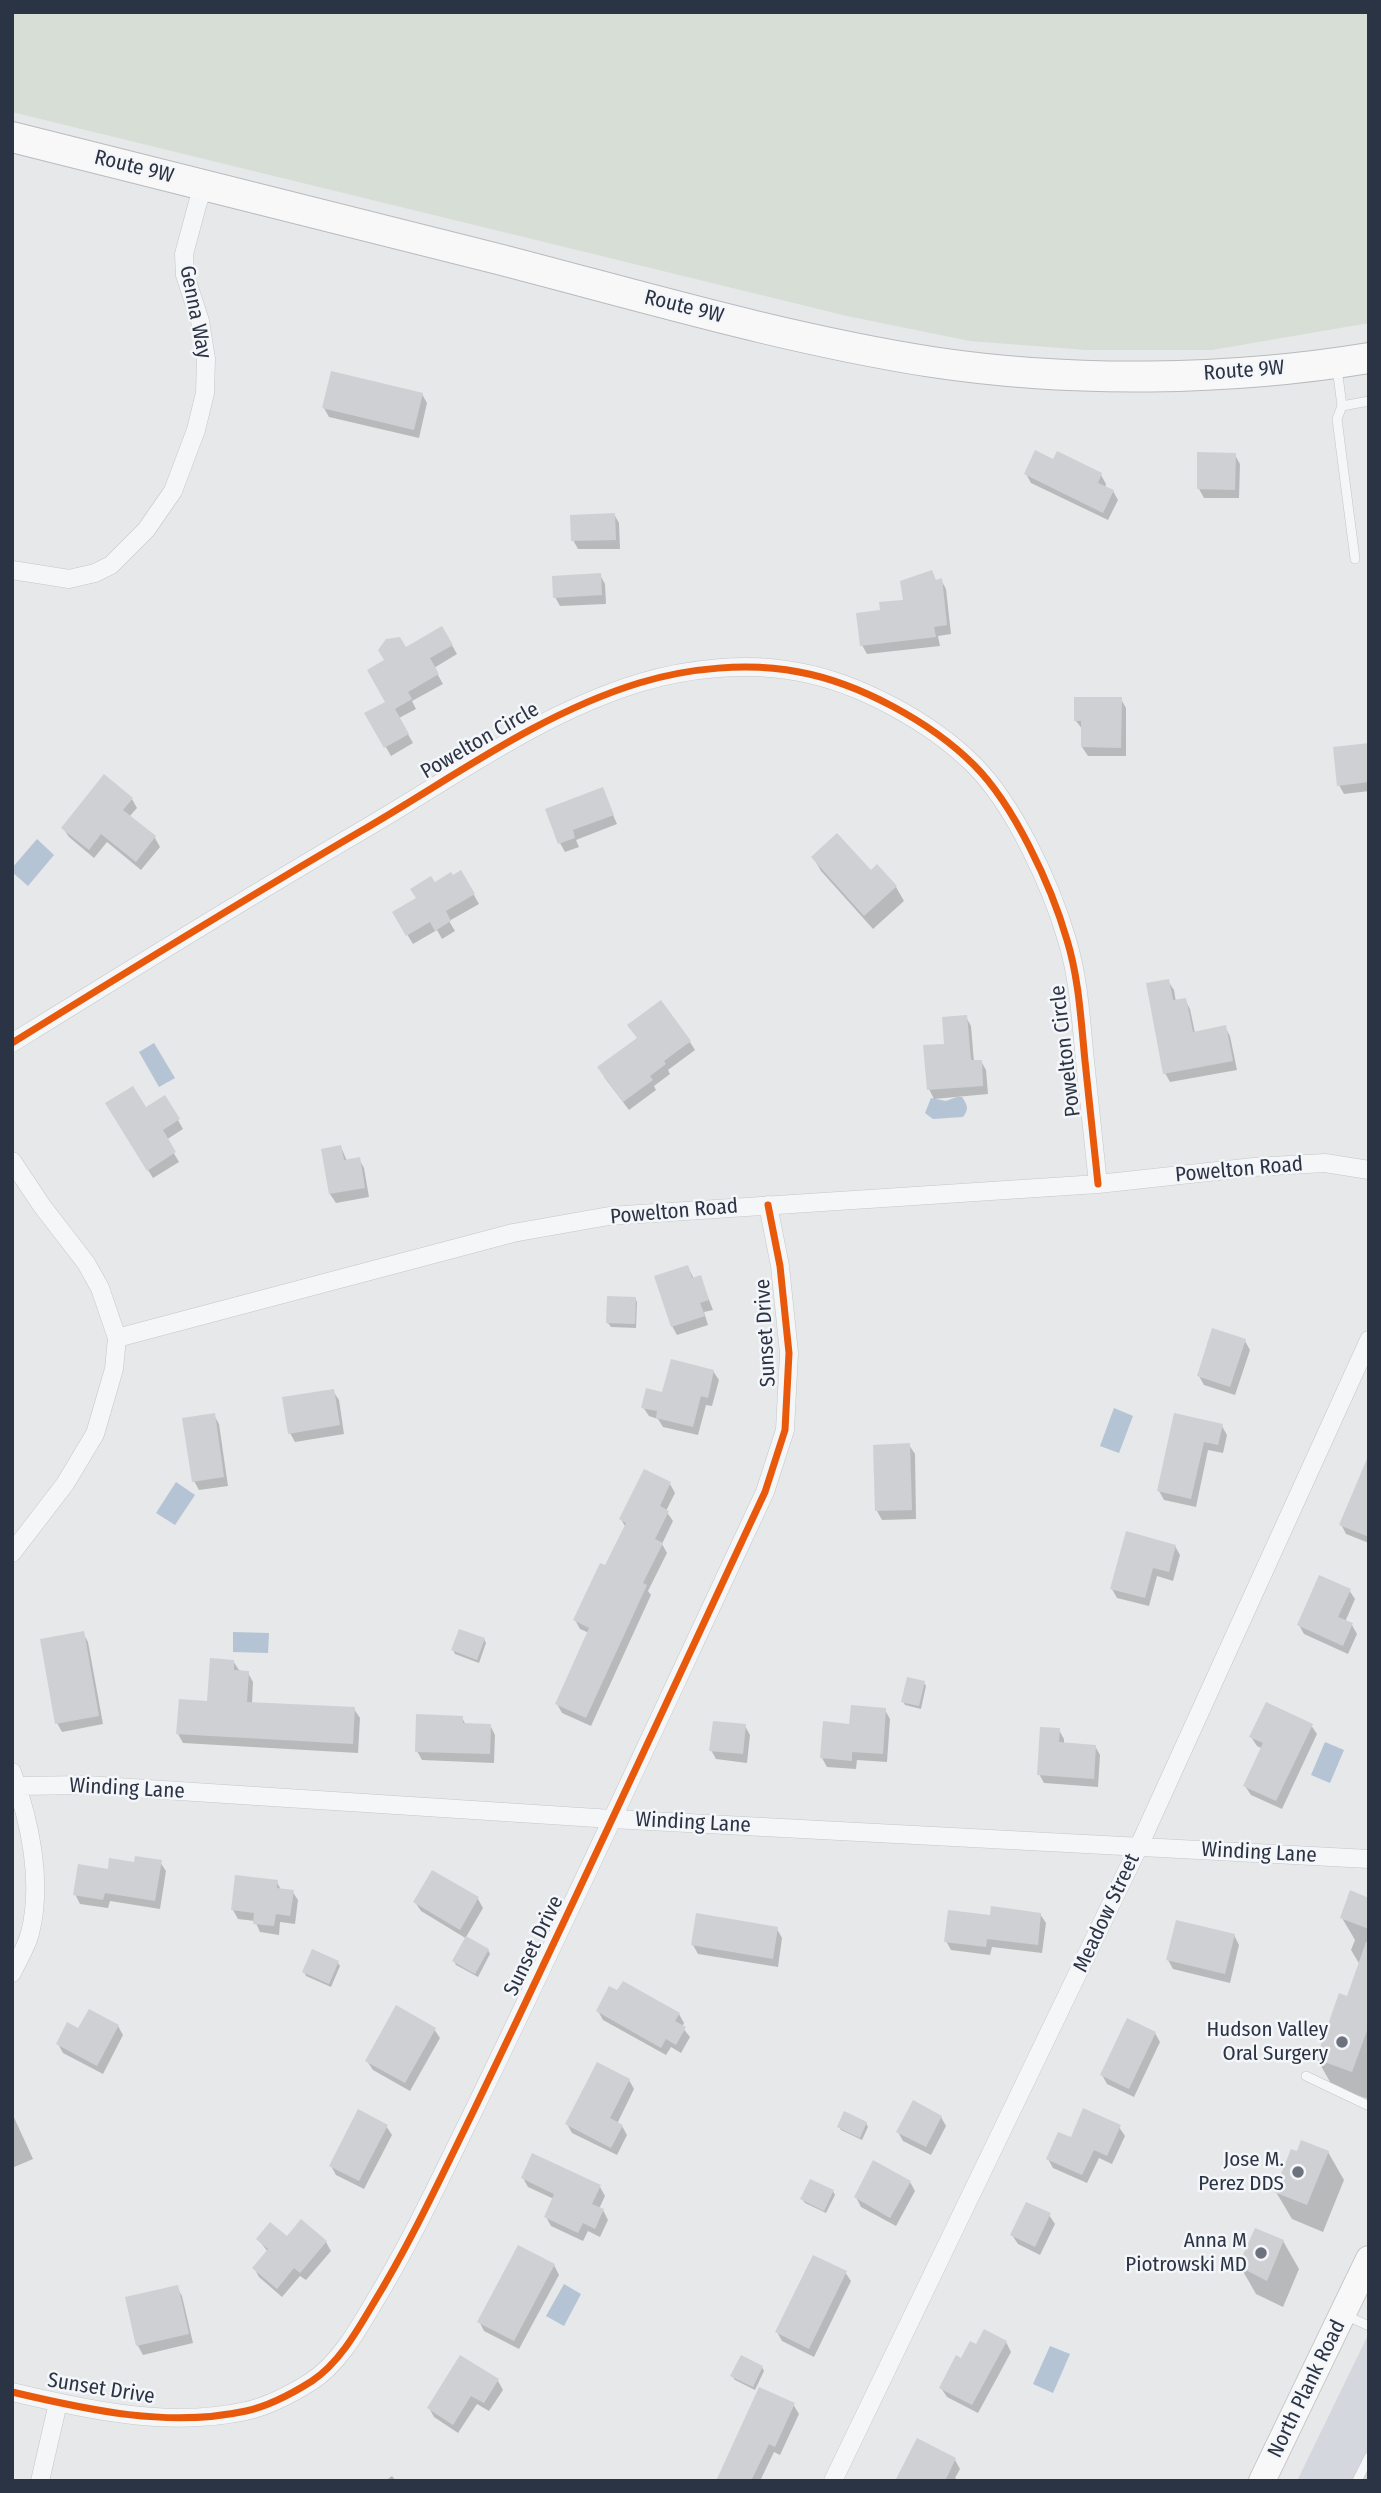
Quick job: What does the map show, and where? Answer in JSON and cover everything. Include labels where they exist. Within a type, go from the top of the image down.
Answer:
[{"type":"highway","name":"Route 9W","points":[[12,138],[205,184],[662,302],[894,355],[1014,370],[1186,375],[1369,358]]},
{"type":"main road","name":"North Plank Road","points":[[1262,2481],[1343,2315],[1363,2286],[1369,2259]]},
{"type":"street","name":"Genna Way","points":[[12,570],[69,579],[95,573],[111,565],[146,530],[173,491],[196,430],[205,393],[206,359],[200,321],[185,275],[184,254],[205,184]]},
{"type":"street","name":"Powelton Circle","points":[[12,1043],[213,918],[561,714],[636,684],[675,674],[754,668],[799,672],[881,701],[938,734],[976,767],[1019,827],[1035,859],[1067,939],[1076,980],[1098,1184]]},
{"type":"street","points":[[12,1161],[42,1206],[86,1263],[100,1288],[117,1338],[114,1369],[95,1434],[65,1485],[12,1553]]},
{"type":"street","name":"Powelton Road","points":[[117,1338],[513,1233],[609,1216],[1098,1184],[1325,1163],[1369,1170]]},
{"type":"street","name":"Sunset Drive","points":[[12,2392],[132,2416],[203,2417],[249,2411],[291,2393],[316,2378],[355,2335],[402,2258],[559,1935],[765,1492],[785,1430],[789,1353],[780,1266],[768,1205]]},
{"type":"street","name":"Meadow Street","points":[[833,2481],[1139,1846],[1369,1340]]},
{"type":"street","points":[[12,1973],[30,1935],[37,1895],[30,1835],[15,1779]]},
{"type":"street","name":"Winding Lane","points":[[15,1779],[612,1819],[1369,1860]]},
{"type":"street","points":[[40,2481],[58,2403]]},
{"type":"lane","points":[[1336,363],[1342,406],[1337,419],[1355,559]]},
{"type":"lane","points":[[1342,406],[1369,401]]},
{"type":"lane","points":[[1306,2076],[1369,2106]]},
{"type":"lane","points":[[1343,2315],[1369,2326]]},
{"type":"lane","points":[[1357,2481],[1369,2457]]},
{"type":"shaded area","points":[[12,12],[1369,12],[1369,323],[1212,350],[1087,350],[970,341],[847,316],[12,112]]},
{"type":"shaded area","points":[[1369,2333],[1369,2481],[1297,2481]]},
{"type":"water","points":[[37,839],[54,855],[28,886],[12,872],[12,868]]},
{"type":"water","points":[[154,1043],[175,1078],[159,1087],[139,1052]]},
{"type":"water","points":[[962,1097],[967,1105],[963,1117],[933,1119],[925,1113],[931,1098],[946,1101]]},
{"type":"water","points":[[1114,1408],[1133,1416],[1119,1453],[1100,1446]]},
{"type":"water","points":[[176,1482],[195,1495],[175,1525],[156,1513]]},
{"type":"water","points":[[233,1632],[269,1633],[268,1653],[233,1652]]},
{"type":"water","points":[[1325,1742],[1344,1750],[1330,1783],[1311,1775]]},
{"type":"water","points":[[564,2284],[581,2294],[564,2326],[546,2316]]},
{"type":"water","points":[[1050,2346],[1070,2354],[1053,2393],[1033,2384]]},
{"type":"building","points":[[331,371],[423,393],[414,430],[322,408]]},
{"type":"building","points":[[1035,450],[1053,459],[1057,451],[1102,473],[1098,483],[1114,490],[1103,513],[1024,474]]},
{"type":"building","points":[[1197,452],[1236,453],[1235,490],[1197,489]]},
{"type":"building","points":[[615,513],[616,540],[571,541],[570,515]]},
{"type":"building","points":[[932,570],[936,580],[942,578],[947,625],[934,627],[936,637],[860,646],[856,613],[880,610],[879,602],[903,600],[900,581]]},
{"type":"building","points":[[601,573],[602,595],[553,598],[552,576]]},
{"type":"building","points":[[442,626],[453,645],[430,658],[439,674],[408,692],[412,699],[395,709],[409,734],[384,748],[364,713],[385,702],[367,670],[384,660],[378,650],[386,639],[400,637],[406,647]]},
{"type":"building","points":[[1074,697],[1122,697],[1121,748],[1081,747],[1081,721],[1074,721]]},
{"type":"building","points":[[1369,743],[1369,782],[1337,786],[1333,747]]},
{"type":"building","points":[[104,774],[133,798],[123,810],[156,836],[136,862],[101,834],[89,850],[61,828]]},
{"type":"building","points":[[603,787],[614,815],[573,830],[575,838],[558,844],[545,809]]},
{"type":"building","points":[[837,833],[871,870],[877,864],[897,886],[864,916],[811,857]]},
{"type":"building","points":[[461,870],[475,894],[446,911],[451,921],[435,931],[430,922],[406,936],[392,912],[416,898],[410,889],[431,876],[435,882],[451,872],[453,875]]},
{"type":"building","points":[[1169,979],[1173,1000],[1186,998],[1193,1032],[1226,1025],[1233,1061],[1163,1074],[1146,983]]},
{"type":"building","points":[[661,1000],[691,1041],[664,1061],[666,1064],[650,1076],[653,1080],[623,1102],[597,1067],[637,1038],[627,1025]]},
{"type":"building","points":[[967,1015],[971,1060],[982,1060],[983,1086],[927,1090],[923,1045],[944,1044],[942,1017]]},
{"type":"building","points":[[133,1086],[146,1107],[165,1095],[180,1119],[163,1130],[176,1152],[147,1171],[105,1103]]},
{"type":"building","points":[[341,1145],[344,1160],[360,1157],[365,1188],[329,1194],[321,1149]]},
{"type":"building","points":[[688,1265],[692,1278],[701,1275],[709,1300],[700,1303],[705,1316],[671,1327],[654,1276]]},
{"type":"building","points":[[607,1296],[636,1297],[635,1324],[606,1323]]},
{"type":"building","points":[[1212,1328],[1246,1339],[1230,1387],[1197,1376]]},
{"type":"building","points":[[671,1359],[714,1370],[708,1398],[701,1396],[693,1427],[656,1418],[657,1411],[641,1408],[646,1388],[662,1392]]},
{"type":"building","points":[[334,1389],[340,1425],[288,1434],[282,1397]]},
{"type":"building","points":[[215,1413],[224,1477],[192,1482],[182,1418]]},
{"type":"building","points":[[1174,1413],[1223,1424],[1218,1445],[1204,1442],[1191,1499],[1157,1491]]},
{"type":"building","points":[[910,1443],[912,1510],[875,1511],[873,1445]]},
{"type":"building","points":[[1369,1454],[1369,1537],[1339,1525]]},
{"type":"building","points":[[644,1469],[671,1482],[660,1506],[669,1511],[655,1539],[663,1543],[643,1583],[647,1585],[586,1718],[555,1704],[589,1628],[573,1620],[600,1563],[605,1565],[626,1523],[619,1519]]},
{"type":"building","points":[[1126,1531],[1176,1545],[1169,1572],[1153,1568],[1145,1598],[1110,1589]]},
{"type":"building","points":[[1319,1575],[1351,1589],[1338,1617],[1353,1623],[1343,1646],[1297,1625]]},
{"type":"building","points":[[459,1629],[485,1638],[477,1660],[451,1650]]},
{"type":"building","points":[[84,1631],[99,1716],[55,1724],[40,1639]]},
{"type":"building","points":[[210,1658],[234,1660],[234,1670],[249,1671],[247,1702],[355,1707],[353,1744],[176,1734],[179,1699],[207,1701]]},
{"type":"building","points":[[907,1677],[925,1681],[919,1706],[901,1702]]},
{"type":"building","points":[[1266,1702],[1313,1724],[1276,1801],[1243,1786],[1263,1743],[1249,1737]]},
{"type":"building","points":[[851,1705],[886,1708],[883,1754],[852,1752],[852,1761],[820,1758],[823,1721],[849,1724]]},
{"type":"building","points":[[416,1714],[463,1716],[463,1723],[491,1724],[490,1754],[415,1752]]},
{"type":"building","points":[[713,1721],[746,1724],[743,1754],[709,1751]]},
{"type":"building","points":[[1040,1727],[1060,1728],[1059,1742],[1096,1745],[1094,1779],[1037,1775]]},
{"type":"building","points":[[135,1856],[162,1860],[155,1901],[105,1893],[103,1900],[73,1895],[78,1864],[108,1869],[109,1858],[134,1862]]},
{"type":"building","points":[[432,1870],[479,1897],[460,1930],[413,1902]]},
{"type":"building","points":[[235,1875],[278,1880],[277,1888],[294,1890],[290,1916],[276,1914],[274,1926],[253,1924],[254,1913],[231,1910]]},
{"type":"building","points":[[1350,1890],[1369,1898],[1369,1929],[1340,1918]]},
{"type":"building","points":[[991,1906],[1041,1913],[1038,1945],[987,1939],[986,1947],[944,1942],[948,1910],[990,1915]]},
{"type":"building","points":[[696,1913],[778,1927],[773,1959],[691,1945]]},
{"type":"building","points":[[1176,1920],[1235,1934],[1225,1974],[1166,1960]]},
{"type":"building","points":[[466,1936],[489,1949],[475,1974],[452,1961]]},
{"type":"building","name":"Hudson Valley Oral Surgery","points":[[1366,1942],[1369,1942],[1369,2025],[1352,2072],[1316,2059],[1339,1993],[1347,1996]]},
{"type":"building","points":[[312,1949],[339,1961],[329,1984],[302,1972]]},
{"type":"building","points":[[623,1981],[680,2013],[675,2021],[686,2027],[676,2045],[666,2039],[661,2048],[596,2011],[609,1986],[617,1990]]},
{"type":"building","points":[[396,2005],[436,2028],[405,2083],[365,2061]]},
{"type":"building","points":[[89,2009],[119,2025],[97,2066],[56,2044],[67,2022],[78,2028]]},
{"type":"building","points":[[1127,2018],[1156,2032],[1129,2089],[1100,2075]]},
{"type":"building","points":[[597,2062],[630,2079],[610,2118],[623,2125],[611,2148],[565,2124]]},
{"type":"building","points":[[913,2100],[942,2116],[926,2147],[896,2132]]},
{"type":"building","points":[[1083,2108],[1121,2125],[1107,2156],[1094,2150],[1082,2175],[1046,2159],[1058,2132],[1071,2137]]},
{"type":"building","points":[[358,2109],[388,2125],[359,2181],[329,2166]]},
{"type":"building","points":[[844,2111],[867,2122],[860,2138],[837,2127]]},
{"type":"building","name":"Jose M. Perez DDS","points":[[1301,2140],[1329,2151],[1307,2205],[1274,2192],[1291,2149],[1297,2151]]},
{"type":"building","points":[[532,2153],[601,2185],[592,2204],[604,2209],[595,2229],[583,2223],[578,2233],[544,2217],[554,2194],[521,2178]]},
{"type":"building","points":[[873,2160],[911,2181],[890,2218],[854,2197]]},
{"type":"building","points":[[810,2179],[834,2190],[824,2211],[800,2199]]},
{"type":"building","points":[[1026,2202],[1051,2213],[1035,2247],[1010,2235]]},
{"type":"building","points":[[301,2219],[327,2241],[300,2273],[294,2268],[277,2289],[252,2268],[268,2249],[256,2239],[270,2222],[287,2236]]},
{"type":"building","name":"Anna M Piotrowski MD","points":[[1255,2228],[1284,2240],[1267,2281],[1238,2266]]},
{"type":"building","points":[[518,2245],[555,2264],[514,2341],[477,2322]]},
{"type":"building","points":[[813,2255],[847,2271],[809,2349],[775,2332]]},
{"type":"building","points":[[178,2285],[189,2334],[136,2346],[125,2297]]},
{"type":"building","points":[[984,2329],[1007,2341],[972,2405],[939,2388],[956,2355],[961,2358],[970,2341],[976,2344]]},
{"type":"building","points":[[460,2355],[499,2379],[484,2403],[471,2396],[453,2425],[427,2408]]},
{"type":"building","points":[[741,2355],[763,2366],[753,2387],[730,2376]]},
{"type":"building","points":[[759,2387],[795,2403],[775,2447],[769,2444],[751,2481],[716,2481]]},
{"type":"building","points":[[917,2438],[956,2458],[945,2481],[895,2481]]},
{"type":"cycle path","points":[[12,1043],[496,749],[566,712],[602,696],[658,678],[718,668],[779,669],[822,677],[846,685],[893,706],[916,720],[957,749],[974,765],[1017,823],[1051,895],[1071,955],[1079,1000],[1098,1184]]},
{"type":"cycle path","points":[[12,2392],[129,2415],[188,2418],[217,2416],[263,2406],[312,2381],[331,2365],[354,2335],[413,2233],[473,2112],[765,1492],[785,1430],[789,1353],[780,1266],[768,1205]]},
{"type":"place","name":"Hudson Valley Oral Surgery","points":[[1342,2042]]},
{"type":"place","name":"Jose M. Perez DDS","points":[[1298,2172]]},
{"type":"place","name":"Anna M Piotrowski MD","points":[[1261,2253]]}]
